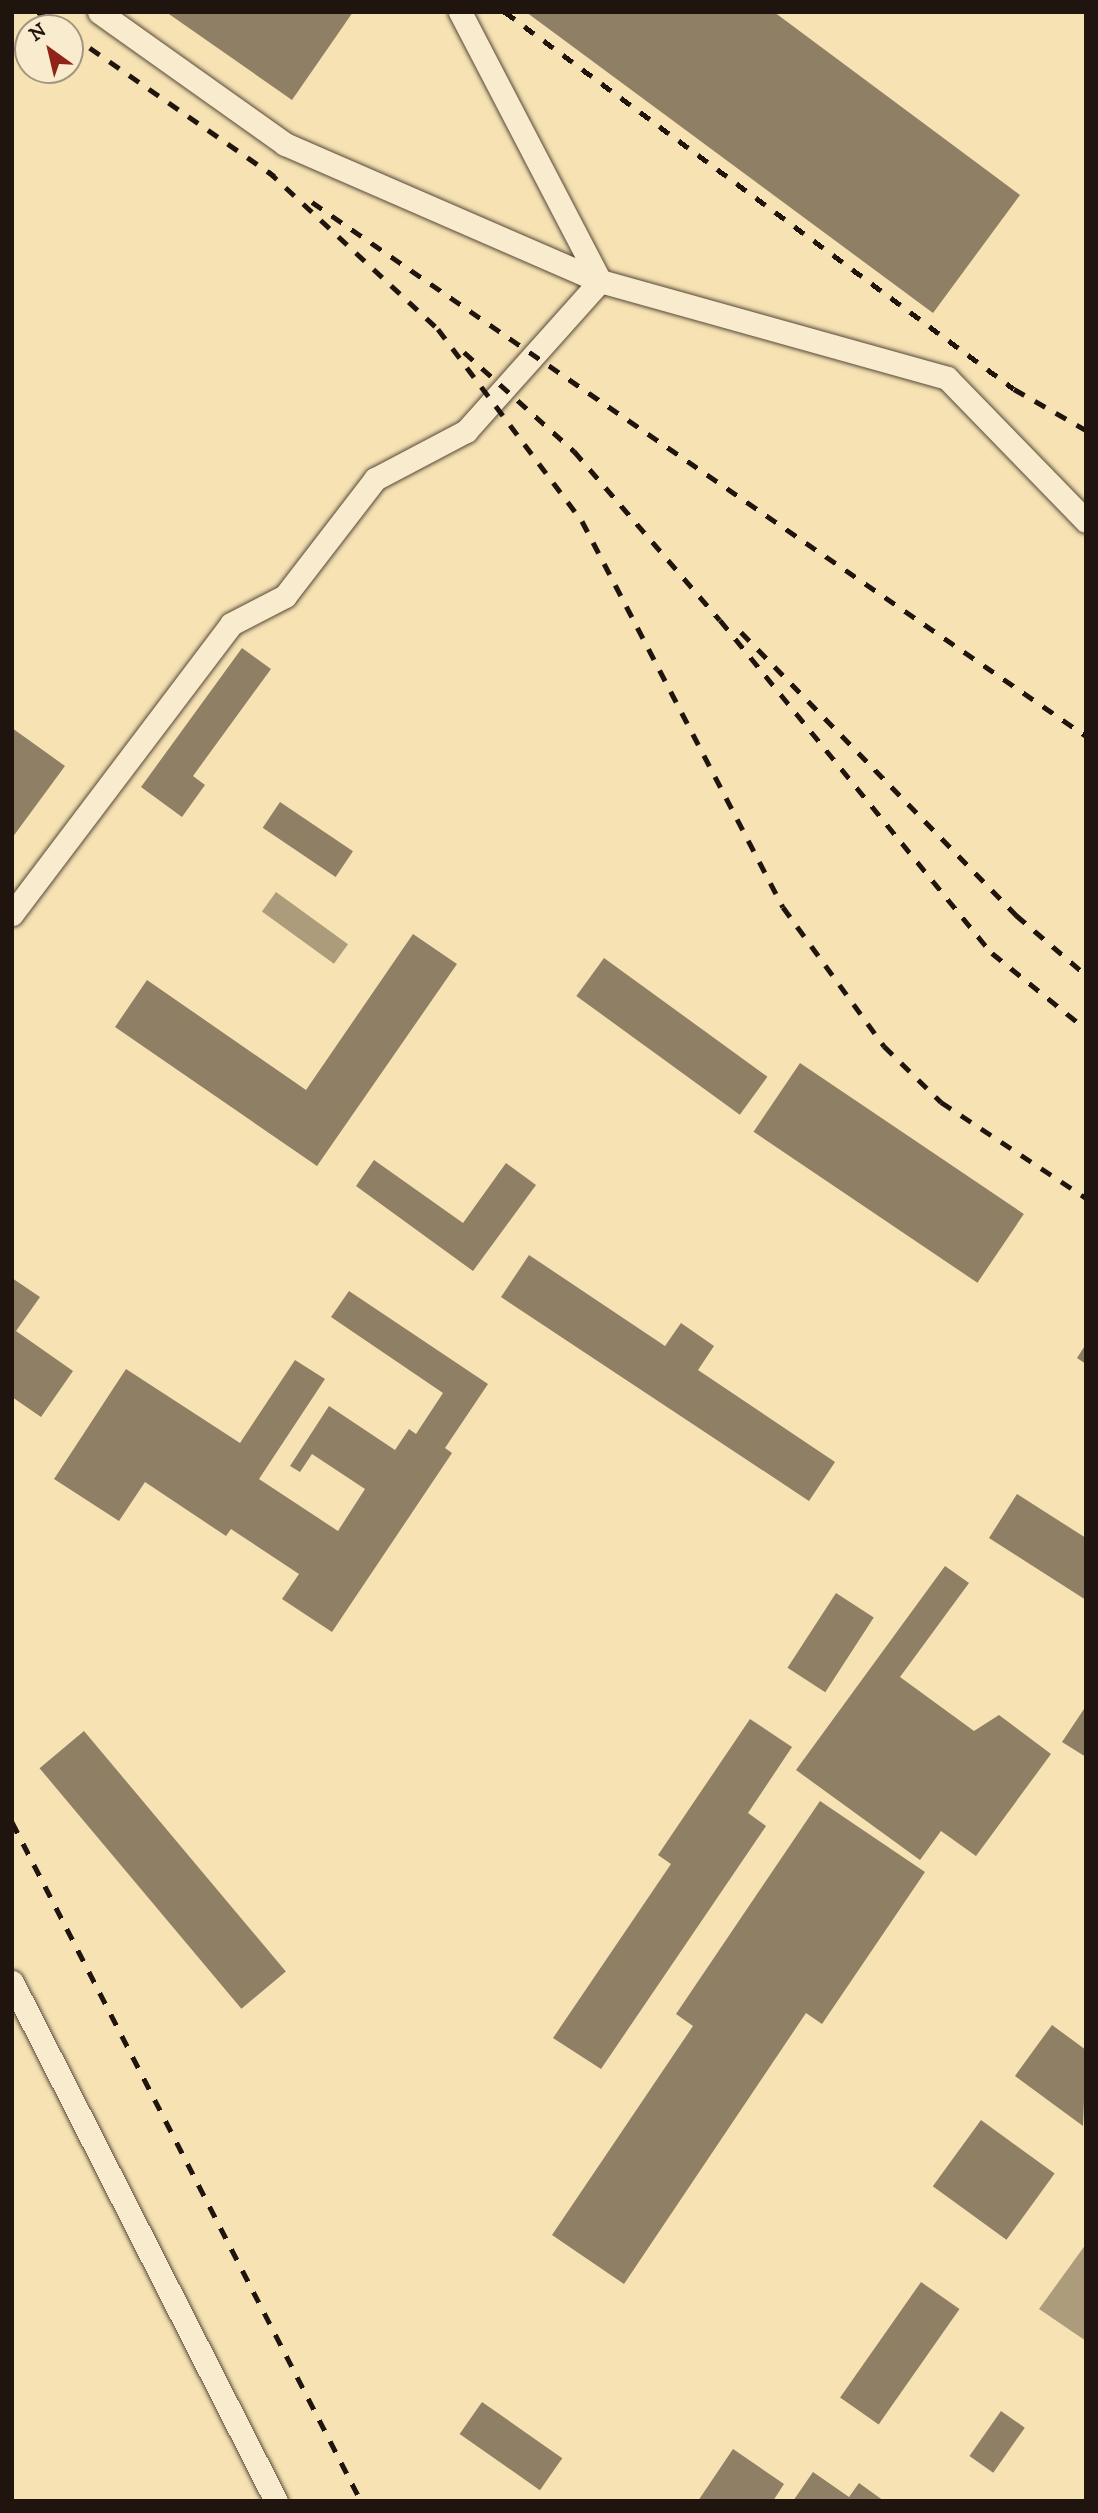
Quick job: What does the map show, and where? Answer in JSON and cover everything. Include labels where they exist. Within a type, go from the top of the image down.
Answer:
[{"type":"lane","points":[[99,12],[285,144],[600,281],[947,378],[1086,521]]},
{"type":"lane","points":[[460,12],[600,281]]},
{"type":"lane","points":[[12,914],[231,624],[285,596],[375,479],[466,431],[600,281]]},
{"type":"lane","points":[[12,1982],[276,2501]]},
{"type":"shaded area","points":[[276,892],[348,944],[334,964],[262,911]]},
{"type":"shaded area","points":[[1086,2244],[1086,2341],[1039,2309]]},
{"type":"building","points":[[166,12],[353,12],[292,100]]},
{"type":"building","points":[[526,12],[774,12],[1020,195],[933,313]]},
{"type":"building","points":[[242,648],[271,669],[193,776],[205,785],[182,817],[141,787]]},
{"type":"building","points":[[12,728],[65,766],[12,838]]},
{"type":"building","points":[[280,802],[353,851],[336,877],[263,828]]},
{"type":"building","points":[[413,934],[457,964],[317,1166],[115,1027],[147,980],[306,1090]]},
{"type":"building","points":[[604,958],[767,1077],[740,1115],[576,996]]},
{"type":"building","points":[[800,1063],[1024,1214],[977,1283],[754,1132]]},
{"type":"building","points":[[374,1160],[463,1223],[506,1163],[536,1185],[473,1271],[356,1186]]},
{"type":"building","points":[[529,1255],[665,1346],[681,1323],[714,1346],[698,1370],[835,1462],[809,1501],[501,1297]]},
{"type":"building","points":[[12,1278],[40,1297],[16,1331],[73,1371],[41,1417],[12,1397]]},
{"type":"building","points":[[349,1291],[488,1384],[445,1448],[452,1453],[332,1632],[282,1599],[299,1574],[231,1529],[226,1536],[145,1482],[119,1521],[54,1479],[126,1369],[240,1443],[295,1360],[325,1379],[259,1479],[338,1531],[365,1489],[312,1454],[300,1472],[290,1466],[329,1406],[395,1450],[409,1429],[416,1434],[443,1393],[331,1317]]},
{"type":"building","points":[[1086,1344],[1086,1364],[1077,1358]]},
{"type":"building","points":[[1017,1494],[1086,1538],[1086,1600],[989,1538]]},
{"type":"building","points":[[945,1566],[969,1583],[900,1677],[974,1731],[999,1715],[1051,1754],[976,1856],[941,1831],[920,1860],[796,1770]]},
{"type":"building","points":[[836,1593],[874,1618],[825,1692],[788,1668]]},
{"type":"building","points":[[1086,1706],[1086,1757],[1062,1742]]},
{"type":"building","points":[[750,1719],[792,1747],[748,1813],[766,1826],[601,2069],[553,2038],[671,1864],[658,1855]]},
{"type":"building","points":[[84,1731],[286,1972],[241,2009],[40,1768]]},
{"type":"building","points":[[820,1801],[925,1872],[822,2024],[806,2013],[624,2284],[552,2235],[693,2026],[676,2014]]},
{"type":"building","points":[[1052,2025],[1086,2050],[1083,2126],[1015,2076]]},
{"type":"building","points":[[981,2120],[1055,2173],[1006,2240],[933,2186]]},
{"type":"building","points":[[921,2282],[960,2309],[879,2424],[840,2398]]},
{"type":"building","points":[[482,2402],[562,2458],[540,2490],[460,2434]]},
{"type":"building","points":[[1001,2411],[1025,2428],[993,2473],[969,2456]]},
{"type":"building","points":[[733,2449],[784,2484],[773,2501],[698,2501]]},
{"type":"building","points":[[813,2472],[849,2497],[859,2483],[884,2501],[793,2501]]},
{"type":"railway","points":[[505,12],[1014,389],[1086,430]]},
{"type":"railway","points":[[84,44],[274,176]]},
{"type":"railway","points":[[268,171],[438,329],[582,521],[783,907],[884,1046],[941,1102],[1086,1198]]},
{"type":"railway","points":[[312,202],[1086,736]]},
{"type":"railway","points":[[464,352],[574,451],[720,620],[992,953],[1086,1029]]},
{"type":"railway","points":[[741,632],[1016,915],[1086,975]]},
{"type":"railway","points":[[12,1822],[361,2501]]}]
